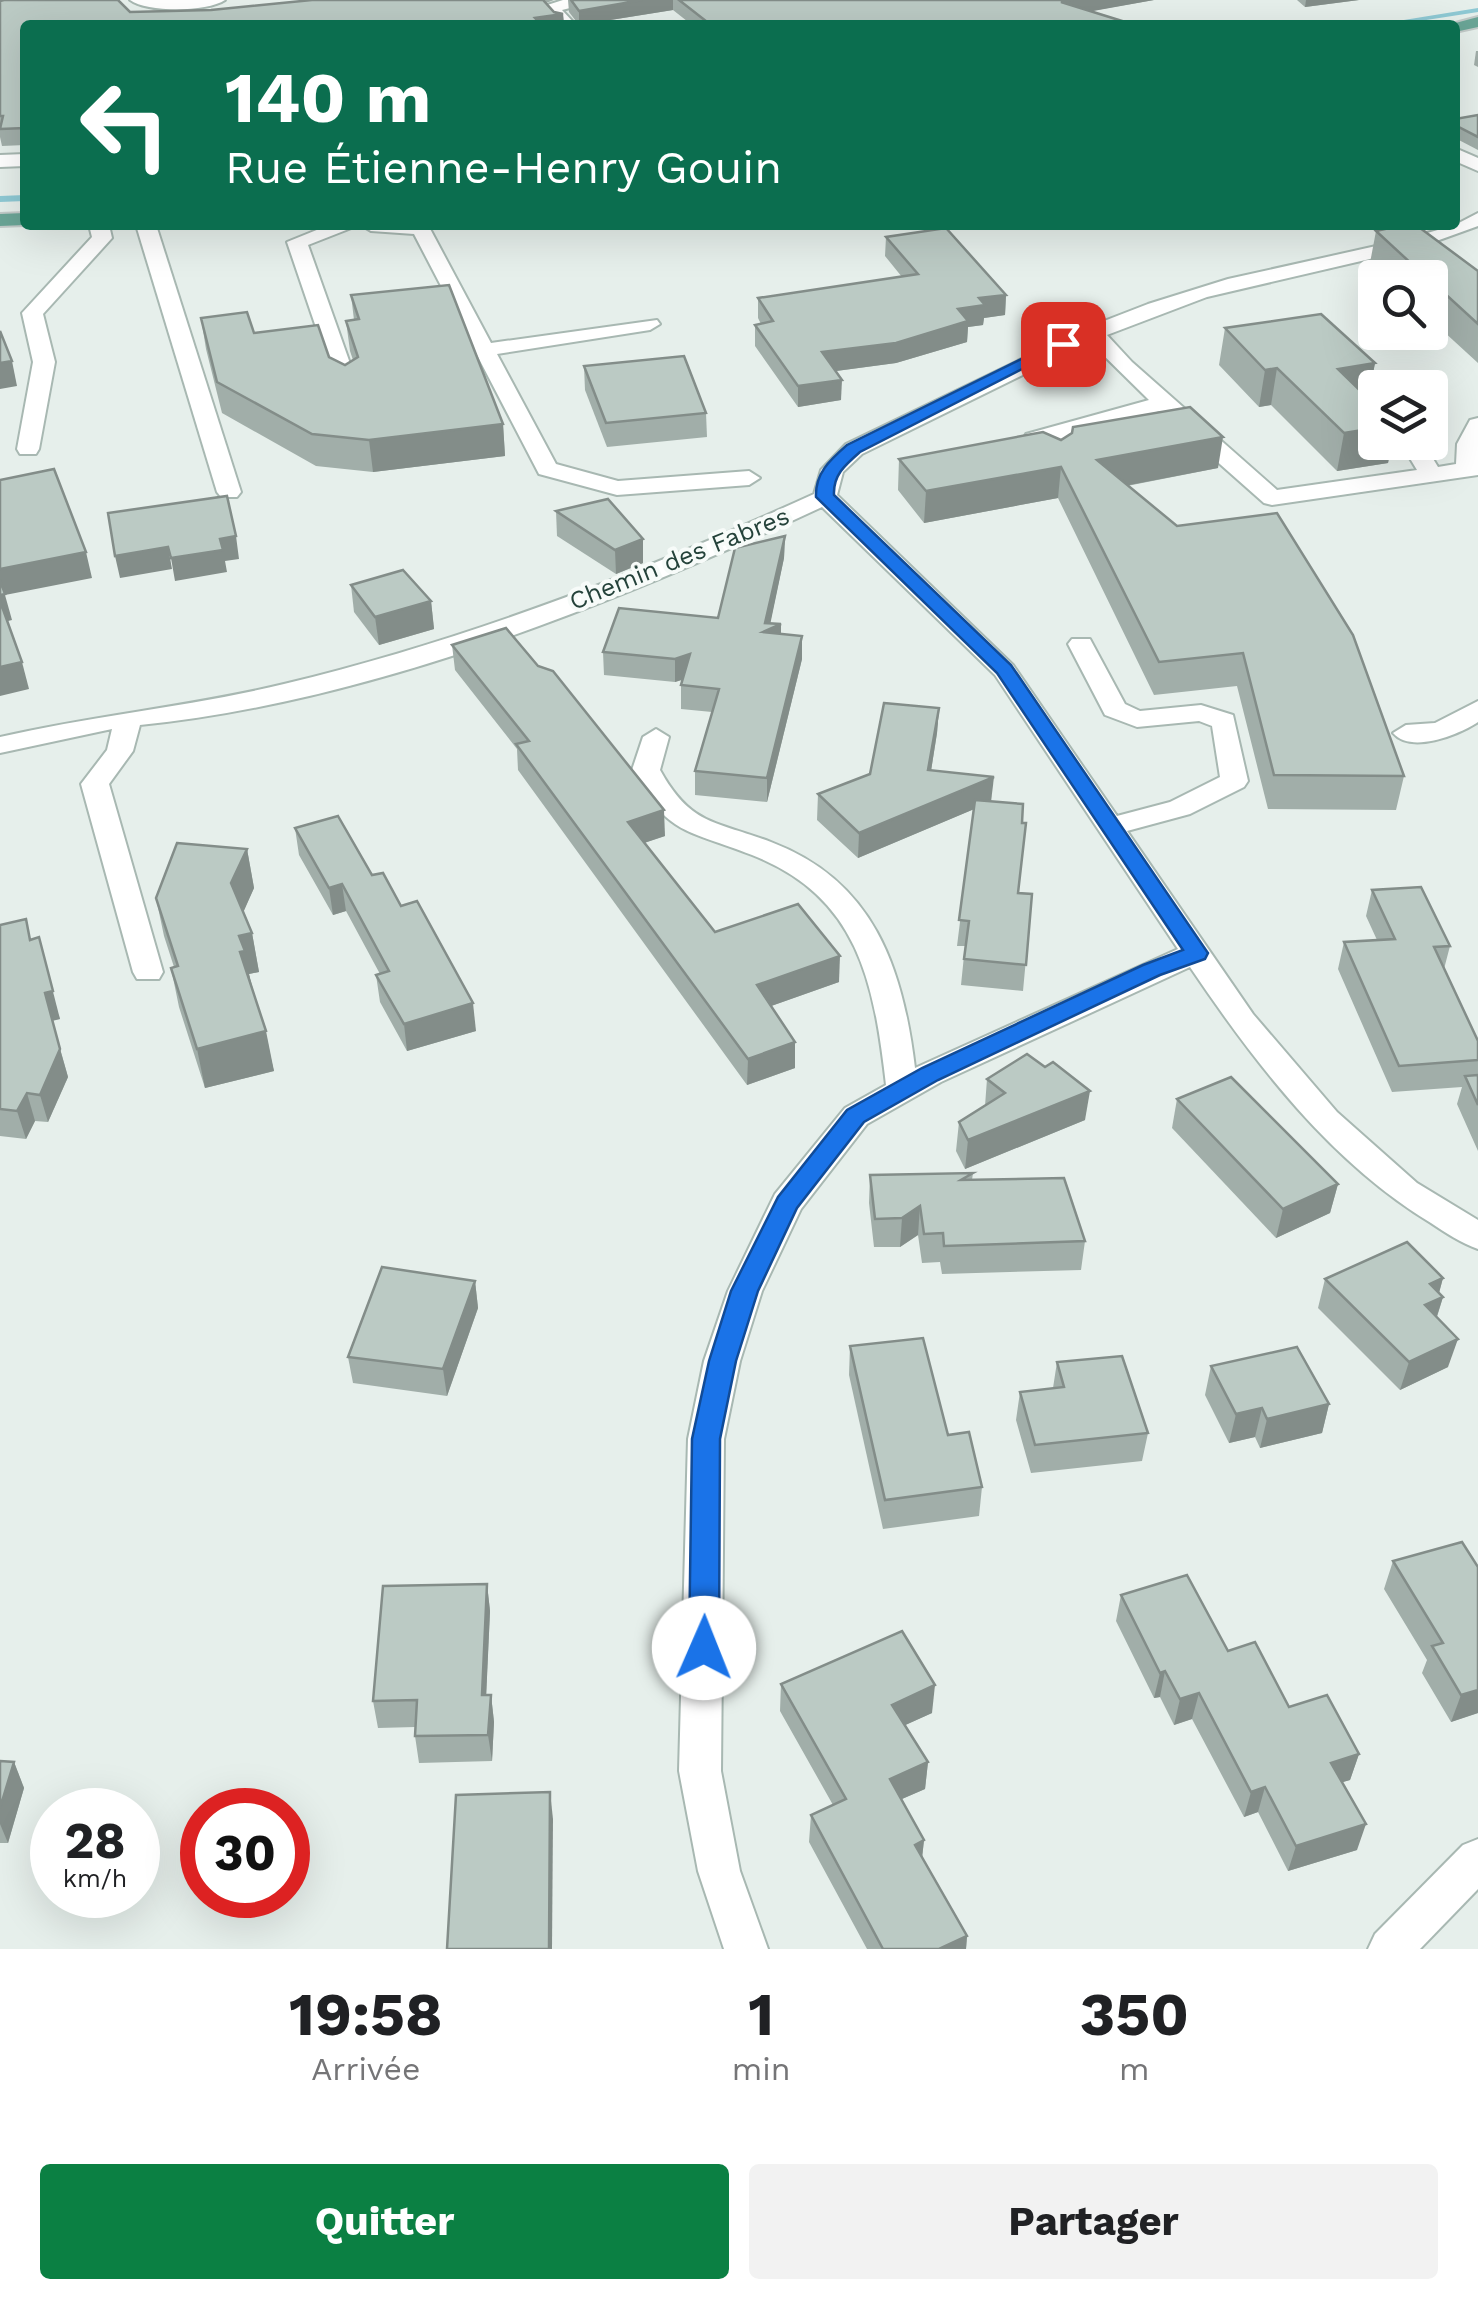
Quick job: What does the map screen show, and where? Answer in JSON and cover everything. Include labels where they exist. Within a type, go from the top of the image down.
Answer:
[{"type":"street","points":[[138,0],[161,5],[217,0]]},
{"type":"street","points":[[545,4],[594,0]]},
{"type":"street","points":[[28,448],[44,362],[32,313],[102,238],[100,230]]},
{"type":"street","points":[[148,230],[229,492]]},
{"type":"street","points":[[334,230],[297,242],[347,386]]},
{"type":"street","points":[[421,230],[546,469],[618,488],[750,478]]},
{"type":"street","name":"Chemin des Fabres","points":[[0,744],[128,718],[222,706],[342,677],[472,638],[708,551],[825,497],[824,484],[834,466],[854,449],[1093,332],[1203,292],[1369,255],[1455,230]]},
{"type":"street","points":[[485,350],[650,324]]},
{"type":"street","points":[[1093,332],[1164,403],[1272,498],[1473,468],[1468,444],[1478,425]]},
{"type":"street","points":[[1056,460],[1034,439],[1164,403]]},
{"type":"street","points":[[1422,460],[1430,473]]},
{"type":"street","points":[[825,497],[1004,670],[1242,1021],[1326,1120],[1405,1192],[1478,1236]]},
{"type":"street","points":[[1081,644],[1114,709],[1137,719],[1201,713],[1224,721],[1227,736],[1234,780],[1180,808],[1111,826]]},
{"type":"street","points":[[1406,733],[1432,734],[1462,724],[1478,709]]},
{"type":"street","points":[[128,718],[120,751],[94,784],[148,972]]},
{"type":"street","points":[[656,737],[646,770],[670,808],[710,833],[767,851],[817,880],[863,925],[877,954],[893,1009],[902,1090]]},
{"type":"street","points":[[746,1949],[719,1871],[700,1772],[706,1439],[722,1361],[744,1291],[787,1204],[856,1116],[1152,970],[1197,953]]},
{"type":"street","points":[[1390,1949],[1478,1860]]},
{"type":"building","points":[[118,0],[130,12],[211,10],[312,0],[543,0],[554,12],[563,14],[537,20],[20,20],[20,128],[0,129],[0,1]]},
{"type":"building","points":[[571,0],[642,0],[579,11]]},
{"type":"building","points":[[679,0],[1073,0],[1061,2],[1119,20],[705,20]]},
{"type":"building","points":[[1478,115],[1478,137],[1460,128],[1460,118]]},
{"type":"building","points":[[948,230],[1006,295],[979,298],[985,305],[958,309],[968,321],[896,343],[822,352],[842,380],[798,386],[755,325],[773,321],[758,298],[918,274],[886,237]]},
{"type":"building","points":[[1423,230],[1478,271],[1478,324],[1448,296],[1448,260],[1407,260],[1376,231]]},
{"type":"building","points":[[449,285],[503,424],[369,440],[312,434],[217,382],[201,318],[247,312],[254,333],[318,325],[329,357],[345,365],[358,357],[346,321],[359,319],[351,295]]},
{"type":"building","points":[[1321,314],[1375,363],[1338,369],[1358,388],[1358,431],[1344,433],[1277,368],[1265,370],[1225,328]]},
{"type":"building","points":[[0,331],[12,361],[0,363]]},
{"type":"building","points":[[684,356],[706,413],[606,423],[584,366]]},
{"type":"building","points":[[1190,407],[1223,437],[1097,460],[1177,526],[1277,513],[1353,635],[1404,776],[1274,775],[1243,653],[1159,662],[1061,467],[926,491],[899,459],[1043,432],[1061,440],[1072,433],[1073,427]]},
{"type":"building","points":[[54,469],[86,552],[0,569],[0,480]]},
{"type":"building","points":[[227,496],[236,536],[220,539],[223,550],[171,558],[168,547],[115,556],[108,513]]},
{"type":"building","points":[[608,499],[643,539],[615,550],[556,511]]},
{"type":"building","points":[[785,536],[765,623],[781,624],[763,632],[802,636],[767,778],[695,771],[719,689],[681,685],[690,654],[675,659],[603,652],[619,608],[718,618],[735,548]]},
{"type":"building","points":[[403,570],[431,601],[375,617],[351,585]]},
{"type":"building","points":[[0,601],[22,662],[0,667]]},
{"type":"building","points":[[506,628],[538,666],[553,671],[664,810],[628,822],[715,932],[798,904],[840,956],[757,985],[795,1042],[748,1059],[516,744],[529,741],[452,645]]},
{"type":"building","points":[[884,703],[939,708],[928,770],[994,777],[859,833],[818,794],[870,774]]},
{"type":"building","points":[[975,800],[1023,804],[1022,823],[1026,823],[1018,893],[1032,894],[1026,965],[964,959],[969,921],[959,920]]},
{"type":"building","points":[[338,816],[372,875],[383,873],[401,906],[417,901],[473,1003],[404,1024],[376,975],[389,971],[342,884],[329,888],[295,828]]},
{"type":"building","points":[[177,843],[247,849],[231,883],[252,933],[239,936],[245,951],[240,952],[266,1031],[197,1049],[171,968],[178,966],[156,898]]},
{"type":"building","points":[[1421,887],[1450,946],[1434,947],[1478,1041],[1478,1060],[1399,1066],[1344,942],[1395,939],[1372,890]]},
{"type":"building","points":[[26,919],[30,940],[39,937],[53,991],[45,993],[60,1049],[40,1095],[27,1093],[17,1111],[0,1109],[0,925]]},
{"type":"building","points":[[1027,1054],[1045,1067],[1053,1062],[1090,1091],[968,1140],[959,1122],[1005,1093],[987,1079]]},
{"type":"building","points":[[1478,1075],[1478,1105],[1465,1076]]},
{"type":"building","points":[[1231,1077],[1338,1184],[1283,1209],[1177,1099]]},
{"type":"building","points":[[973,1173],[961,1180],[1064,1178],[1085,1241],[944,1246],[943,1233],[924,1234],[920,1206],[902,1218],[875,1219],[870,1175]]},
{"type":"building","points":[[1407,1242],[1443,1278],[1430,1284],[1443,1297],[1425,1305],[1458,1339],[1409,1362],[1325,1279]]},
{"type":"building","points":[[382,1267],[475,1281],[443,1369],[348,1357]]},
{"type":"building","points":[[923,1338],[948,1435],[969,1432],[982,1487],[885,1500],[850,1346]]},
{"type":"building","points":[[1297,1347],[1329,1404],[1267,1419],[1262,1408],[1236,1414],[1211,1366]]},
{"type":"building","points":[[1122,1356],[1148,1433],[1035,1445],[1020,1392],[1064,1387],[1057,1362]]},
{"type":"building","points":[[1462,1542],[1478,1567],[1478,1690],[1461,1695],[1432,1646],[1443,1643],[1393,1561]]},
{"type":"building","points":[[1187,1575],[1228,1651],[1255,1642],[1289,1707],[1327,1695],[1359,1754],[1331,1763],[1366,1824],[1296,1846],[1265,1787],[1251,1792],[1199,1693],[1180,1699],[1165,1671],[1160,1673],[1121,1595]]},
{"type":"building","points":[[487,1584],[482,1695],[491,1695],[488,1735],[415,1736],[417,1700],[373,1701],[383,1586]]},
{"type":"building","points":[[902,1631],[935,1685],[892,1705],[928,1762],[890,1779],[924,1840],[915,1845],[967,1936],[939,1949],[883,1949],[811,1815],[846,1799],[781,1684]]},
{"type":"building","points":[[0,1761],[14,1762],[0,1808]]},
{"type":"building","points":[[550,1792],[549,1949],[447,1949],[456,1795]]},
{"type":"waterway","points":[[1411,20],[1478,10]]},
{"type":"waterway","points":[[0,199],[20,198]]},
{"type":"route","points":[[704,1648],[706,1439],[722,1361],[744,1291],[787,1204],[856,1116],[930,1074],[1152,970],[1197,953],[1004,670],[825,497],[824,484],[834,466],[854,449],[1063,344]]}]
